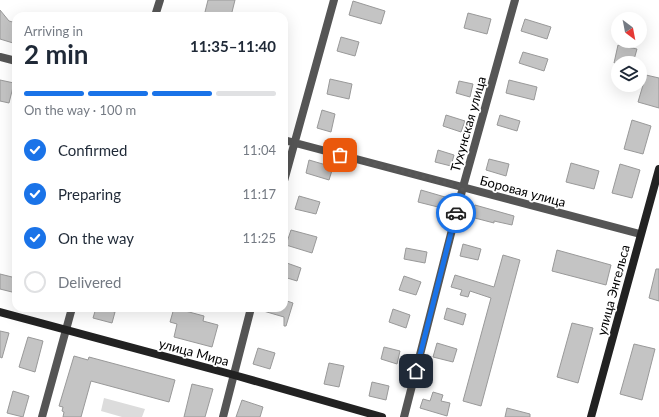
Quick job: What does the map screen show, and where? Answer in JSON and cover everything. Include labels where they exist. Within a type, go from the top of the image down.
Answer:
[{"type":"main road","name":"улица Энгельса","points":[[591,417],[659,169]]},
{"type":"main road","name":"улица Мира","points":[[0,312],[234,375],[382,417]]},
{"type":"street","points":[[156,12],[160,0]]},
{"type":"street","points":[[288,166],[334,0]]},
{"type":"street","name":"Тухунская улица","points":[[404,417],[463,187],[515,0]]},
{"type":"street","points":[[0,57],[12,60]]},
{"type":"street","name":"Боровая улица","points":[[288,141],[640,234]]},
{"type":"street","points":[[42,417],[71,312]]},
{"type":"street","points":[[223,417],[250,312]]},
{"type":"shaded area","points":[[104,398],[145,409],[142,417],[122,417],[101,411]]},
{"type":"building","points":[[208,0],[235,0],[232,12],[205,12]]},
{"type":"building","points":[[353,1],[385,11],[381,24],[349,15]]},
{"type":"building","points":[[0,10],[9,21],[12,22],[12,43],[0,39]]},
{"type":"building","points":[[468,13],[491,19],[487,34],[464,28]]},
{"type":"building","points":[[525,19],[551,27],[547,39],[521,31]]},
{"type":"building","points":[[341,37],[359,42],[355,56],[337,51]]},
{"type":"building","points":[[617,48],[637,49],[635,56],[616,56]]},
{"type":"building","points":[[523,52],[548,59],[544,71],[519,63]]},
{"type":"building","points":[[647,75],[659,78],[659,108],[638,102],[641,92],[647,92]]},
{"type":"building","points":[[330,79],[352,84],[349,99],[327,94]]},
{"type":"building","points":[[0,80],[12,83],[12,91],[9,103],[0,101]]},
{"type":"building","points":[[509,80],[537,87],[534,100],[506,93]]},
{"type":"building","points":[[459,81],[473,84],[470,97],[456,93]]},
{"type":"building","points":[[322,110],[335,114],[331,132],[317,128]]},
{"type":"building","points":[[446,115],[465,121],[461,132],[443,126]]},
{"type":"building","points":[[500,115],[520,121],[517,131],[497,125]]},
{"type":"building","points":[[632,120],[651,126],[643,154],[624,149]]},
{"type":"building","points":[[438,150],[454,155],[451,166],[435,162]]},
{"type":"building","points":[[489,159],[509,164],[506,176],[486,170]]},
{"type":"building","points":[[309,160],[333,167],[329,180],[306,173]]},
{"type":"building","points":[[571,163],[599,171],[594,189],[566,182]]},
{"type":"building","points":[[620,164],[640,170],[632,198],[612,193]]},
{"type":"building","points":[[421,190],[445,197],[442,208],[418,202]]},
{"type":"building","points":[[299,196],[320,202],[316,214],[295,209]]},
{"type":"building","points":[[475,205],[514,216],[512,225],[494,221],[494,223],[471,217]]},
{"type":"building","points":[[291,230],[317,237],[312,253],[288,246],[288,239]]},
{"type":"building","points":[[463,244],[481,249],[478,260],[460,256]]},
{"type":"building","points":[[406,248],[427,252],[425,263],[404,259]]},
{"type":"building","points":[[557,250],[611,265],[606,285],[552,271]]},
{"type":"building","points":[[503,255],[520,260],[481,406],[463,401],[491,298],[470,291],[468,297],[460,295],[462,290],[451,287],[455,275],[494,287]]},
{"type":"building","points":[[288,263],[301,268],[297,281],[288,278]]},
{"type":"building","points":[[656,269],[659,269],[659,301],[649,298]]},
{"type":"building","points":[[0,274],[12,277],[12,292],[0,289]]},
{"type":"building","points":[[404,276],[421,282],[416,295],[399,290]]},
{"type":"building","points":[[288,301],[293,303],[286,326],[284,326],[284,317],[267,312],[288,312]]},
{"type":"building","points":[[447,308],[466,314],[463,325],[444,319]]},
{"type":"building","points":[[393,309],[410,315],[406,328],[389,322]]},
{"type":"building","points":[[95,312],[115,312],[112,323],[93,318]]},
{"type":"building","points":[[173,312],[189,312],[204,316],[203,321],[218,325],[212,347],[174,337],[177,324],[170,322]]},
{"type":"building","points":[[572,323],[593,328],[578,383],[557,377]]},
{"type":"building","points":[[0,331],[9,333],[2,358],[0,357]]},
{"type":"building","points":[[28,337],[43,341],[35,372],[19,367]]},
{"type":"building","points":[[437,343],[457,349],[453,362],[433,357]]},
{"type":"building","points":[[634,344],[655,349],[642,400],[620,394]]},
{"type":"building","points":[[384,347],[400,351],[397,364],[381,359]]},
{"type":"building","points":[[258,348],[275,353],[270,369],[253,364]]},
{"type":"building","points":[[74,356],[88,360],[89,357],[175,380],[169,402],[91,381],[81,417],[63,417],[63,407],[59,406]]},
{"type":"building","points":[[329,363],[344,366],[339,387],[324,384]]},
{"type":"building","points":[[372,382],[389,386],[386,400],[369,396]]},
{"type":"building","points":[[192,384],[213,389],[205,417],[184,417]]},
{"type":"building","points":[[13,391],[29,396],[23,417],[7,413]]},
{"type":"building","points":[[433,392],[443,395],[441,401],[450,403],[447,416],[420,408],[423,399],[430,401]]},
{"type":"building","points":[[242,400],[263,407],[260,417],[236,417]]},
{"type":"building","points":[[507,408],[530,414],[530,417],[505,417]]},
{"type":"way so far","points":[[340,155],[463,187],[456,213]]},
{"type":"route","points":[[416,371],[456,213]]}]
